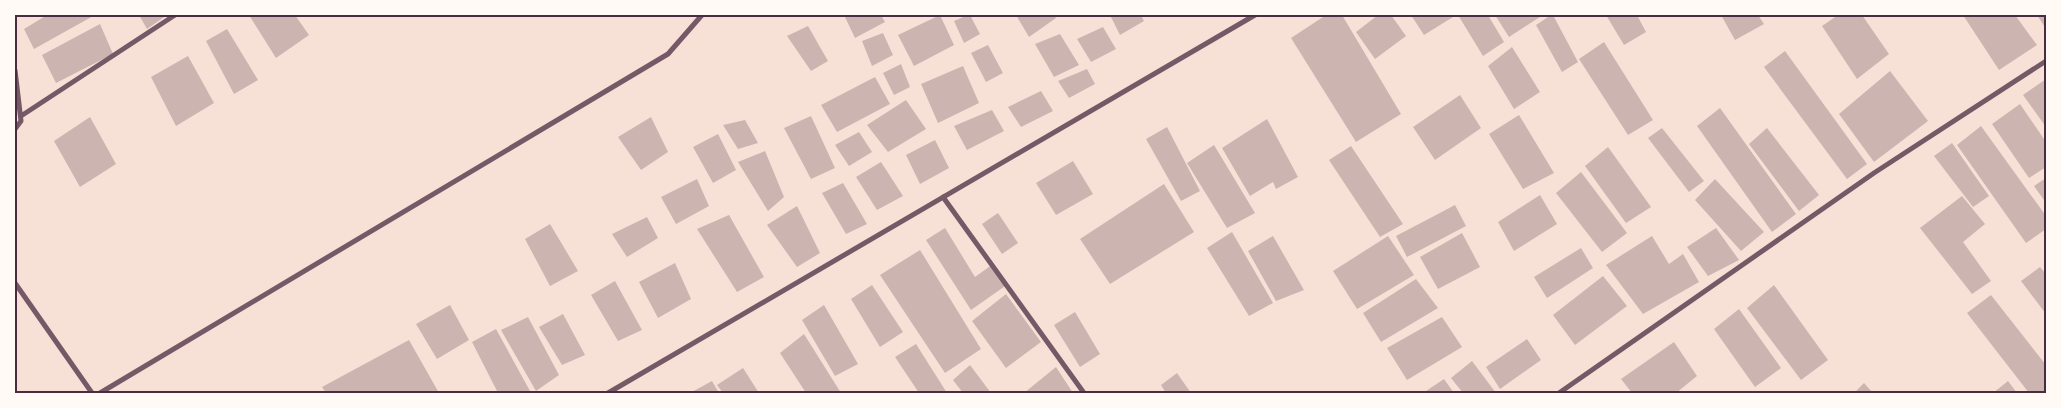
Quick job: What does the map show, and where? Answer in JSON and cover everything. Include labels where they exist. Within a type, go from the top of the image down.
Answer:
[{"type":"street","points":[[21,116],[175,15]]},
{"type":"street","points":[[100,393],[668,54],[702,15]]},
{"type":"street","points":[[608,393],[1255,15]]},
{"type":"street","points":[[1559,393],[1874,173],[2046,61]]},
{"type":"street","points":[[15,70],[21,116],[21,121],[15,129]]},
{"type":"street","points":[[943,197],[1084,393]]},
{"type":"street","points":[[15,283],[92,393]]},
{"type":"building","points":[[47,15],[95,15],[34,49],[24,29]]},
{"type":"building","points":[[139,15],[167,15],[147,29]]},
{"type":"building","points":[[249,15],[295,15],[309,35],[276,58]]},
{"type":"building","points":[[844,15],[881,15],[885,22],[855,38]]},
{"type":"building","points":[[940,15],[954,45],[914,66],[898,35]]},
{"type":"building","points":[[970,15],[980,34],[964,43],[954,21]]},
{"type":"building","points":[[1016,15],[1054,15],[1056,18],[1029,37]]},
{"type":"building","points":[[1110,15],[1141,15],[1144,21],[1120,35]]},
{"type":"building","points":[[1326,15],[1342,15],[1401,114],[1356,142],[1291,38]]},
{"type":"building","points":[[1378,15],[1391,15],[1406,36],[1375,59],[1356,32]]},
{"type":"building","points":[[1411,15],[1451,15],[1453,17],[1424,35]]},
{"type":"building","points":[[1458,15],[1488,15],[1504,42],[1483,56]]},
{"type":"building","points":[[1495,15],[1543,15],[1509,37]]},
{"type":"building","points":[[1553,15],[1578,62],[1562,72],[1536,25]]},
{"type":"building","points":[[1606,15],[1637,15],[1646,32],[1624,45]]},
{"type":"building","points":[[1721,15],[1758,15],[1764,24],[1735,40]]},
{"type":"building","points":[[1838,15],[1862,15],[1889,54],[1857,79],[1822,26]]},
{"type":"building","points":[[1963,15],[2015,15],[2037,45],[1999,70]]},
{"type":"building","points":[[2037,15],[2046,15],[2046,29]]},
{"type":"building","points":[[100,24],[113,54],[56,83],[42,55]]},
{"type":"building","points":[[808,26],[828,61],[811,71],[787,36]]},
{"type":"building","points":[[1103,27],[1116,49],[1091,62],[1077,39]]},
{"type":"building","points":[[227,29],[258,80],[234,94],[206,41]]},
{"type":"building","points":[[883,33],[893,55],[872,66],[862,41]]},
{"type":"building","points":[[1060,34],[1079,65],[1054,77],[1035,44]]},
{"type":"building","points":[[1604,42],[1653,120],[1628,135],[1579,59]]},
{"type":"building","points":[[988,45],[1003,73],[986,82],[971,53]]},
{"type":"building","points":[[1512,47],[1540,92],[1514,109],[1488,66]]},
{"type":"building","points":[[1785,51],[1867,164],[1847,179],[1764,67]]},
{"type":"building","points":[[188,56],[214,103],[176,126],[151,77]]},
{"type":"building","points":[[901,64],[910,87],[894,95],[883,73]]},
{"type":"building","points":[[963,66],[979,103],[938,123],[921,84]]},
{"type":"building","points":[[1087,69],[1095,84],[1069,98],[1058,81]]},
{"type":"building","points":[[1890,71],[1928,121],[1874,162],[1839,114]]},
{"type":"building","points":[[875,77],[890,104],[837,132],[821,105]]},
{"type":"building","points":[[2046,79],[2046,127],[2023,95]]},
{"type":"building","points":[[1041,91],[1053,111],[1021,127],[1008,107]]},
{"type":"building","points":[[1460,95],[1481,128],[1435,160],[1413,127]]},
{"type":"building","points":[[906,100],[926,129],[888,152],[867,125]]},
{"type":"building","points":[[2020,104],[2046,142],[2046,167],[2029,178],[1992,124]]},
{"type":"building","points":[[1720,108],[1796,214],[1772,232],[1697,126]]},
{"type":"building","points":[[992,110],[1004,131],[967,150],[954,126]]},
{"type":"building","points":[[1519,115],[1554,173],[1523,189],[1489,134]]},
{"type":"building","points":[[811,116],[835,168],[811,179],[784,128]]},
{"type":"building","points":[[90,117],[116,164],[80,187],[54,141]]},
{"type":"building","points":[[651,117],[668,152],[641,170],[618,137]]},
{"type":"building","points":[[1267,119],[1298,177],[1276,189],[1273,182],[1250,196],[1222,148]]},
{"type":"building","points":[[745,120],[758,143],[738,149],[723,125]]},
{"type":"building","points":[[1981,126],[2046,216],[2046,229],[2026,243],[1957,145]]},
{"type":"building","points":[[1167,127],[1200,191],[1181,201],[1146,139]]},
{"type":"building","points":[[1662,128],[1704,181],[1689,192],[1648,138]]},
{"type":"building","points":[[1767,128],[1819,195],[1799,211],[1749,144]]},
{"type":"building","points":[[859,132],[872,152],[849,166],[835,145]]},
{"type":"building","points":[[718,134],[736,170],[713,183],[693,147]]},
{"type":"building","points":[[935,140],[949,168],[920,184],[906,155]]},
{"type":"building","points":[[1952,143],[1989,196],[1973,207],[1934,156]]},
{"type":"building","points":[[1214,145],[1255,213],[1227,228],[1187,163]]},
{"type":"building","points":[[1351,146],[1403,224],[1380,237],[1329,160]]},
{"type":"building","points":[[1608,147],[1651,207],[1626,223],[1585,166]]},
{"type":"building","points":[[765,151],[784,197],[768,211],[738,162]]},
{"type":"building","points":[[1073,161],[1093,194],[1056,215],[1036,183]]},
{"type":"building","points":[[881,162],[903,196],[877,210],[856,177]]},
{"type":"building","points":[[1581,172],[1627,233],[1602,252],[1556,193]]},
{"type":"building","points":[[2046,178],[2046,203],[2034,186]]},
{"type":"building","points":[[697,179],[709,206],[676,224],[661,197]]},
{"type":"building","points":[[1715,179],[1764,232],[1741,251],[1695,200]]},
{"type":"building","points":[[843,183],[867,224],[846,234],[822,193]]},
{"type":"building","points":[[1164,184],[1194,232],[1110,284],[1080,239]]},
{"type":"building","points":[[1540,195],[1557,224],[1514,251],[1498,222]]},
{"type":"building","points":[[1962,196],[1985,224],[1963,242],[1991,281],[1972,294],[1920,228]]},
{"type":"building","points":[[1455,205],[1466,226],[1407,257],[1396,236]]},
{"type":"building","points":[[797,206],[820,253],[797,267],[767,225]]},
{"type":"building","points":[[998,213],[1018,243],[1002,254],[982,224]]},
{"type":"building","points":[[729,215],[764,277],[737,292],[697,229]]},
{"type":"building","points":[[647,217],[658,238],[627,257],[612,234]]},
{"type":"building","points":[[550,224],[578,271],[550,286],[525,239]]},
{"type":"building","points":[[945,228],[975,277],[993,264],[1008,284],[971,310],[926,240]]},
{"type":"building","points":[[1716,228],[1739,260],[1708,276],[1687,247]]},
{"type":"building","points":[[1232,232],[1273,303],[1249,316],[1207,248]]},
{"type":"building","points":[[1462,233],[1480,267],[1438,289],[1420,257]]},
{"type":"building","points":[[1273,236],[1304,290],[1276,301],[1248,251]]},
{"type":"building","points":[[1388,236],[1414,275],[1357,309],[1333,271]]},
{"type":"building","points":[[1652,236],[1669,264],[1683,254],[1699,282],[1643,314],[1606,265]]},
{"type":"building","points":[[1581,248],[1593,268],[1547,298],[1534,277]]},
{"type":"building","points":[[920,250],[981,349],[945,373],[880,275]]},
{"type":"building","points":[[675,263],[691,299],[658,318],[639,282]]},
{"type":"building","points":[[2040,267],[2046,274],[2046,314],[2021,281]]},
{"type":"building","points":[[1603,276],[1627,306],[1575,345],[1553,315]]},
{"type":"building","points":[[1416,279],[1438,308],[1381,342],[1363,313]]},
{"type":"building","points":[[615,281],[642,330],[618,341],[591,295]]},
{"type":"building","points":[[872,285],[903,332],[880,347],[851,299]]},
{"type":"building","points":[[1774,285],[1828,360],[1801,380],[1747,308]]},
{"type":"building","points":[[1006,294],[1041,342],[1006,368],[972,321]]},
{"type":"building","points":[[1991,295],[2046,365],[2046,393],[2029,393],[1967,313]]},
{"type":"building","points":[[450,305],[469,340],[437,359],[416,324]]},
{"type":"building","points":[[824,305],[858,364],[835,376],[802,320]]},
{"type":"building","points":[[1739,309],[1781,368],[1755,387],[1714,329]]},
{"type":"building","points":[[1075,312],[1100,354],[1080,367],[1054,325]]},
{"type":"building","points":[[563,314],[585,355],[562,365],[539,327]]},
{"type":"building","points":[[528,317],[559,375],[536,391],[501,330]]},
{"type":"building","points":[[1442,317],[1462,347],[1407,380],[1387,348]]},
{"type":"building","points":[[496,329],[530,391],[526,393],[498,393],[472,342]]},
{"type":"building","points":[[804,334],[841,393],[806,393],[780,353]]},
{"type":"building","points":[[1527,339],[1541,360],[1500,389],[1486,367]]},
{"type":"building","points":[[409,340],[439,393],[326,393],[322,387]]},
{"type":"building","points":[[1674,342],[1697,376],[1676,393],[1632,393],[1621,379]]},
{"type":"building","points":[[916,344],[947,393],[919,393],[895,357]]},
{"type":"building","points":[[1472,361],[1496,393],[1463,393],[1451,378]]},
{"type":"building","points":[[970,365],[991,393],[963,393],[953,380]]},
{"type":"building","points":[[1056,367],[1073,393],[1024,393]]},
{"type":"building","points":[[743,368],[759,393],[723,393],[717,385]]},
{"type":"building","points":[[1177,373],[1191,393],[1166,393],[1161,385]]},
{"type":"building","points":[[1444,379],[1454,393],[1423,393]]},
{"type":"building","points":[[712,381],[719,393],[690,393]]},
{"type":"building","points":[[2008,381],[2017,393],[1993,393]]},
{"type":"building","points":[[1864,383],[1873,393],[1854,393]]}]
